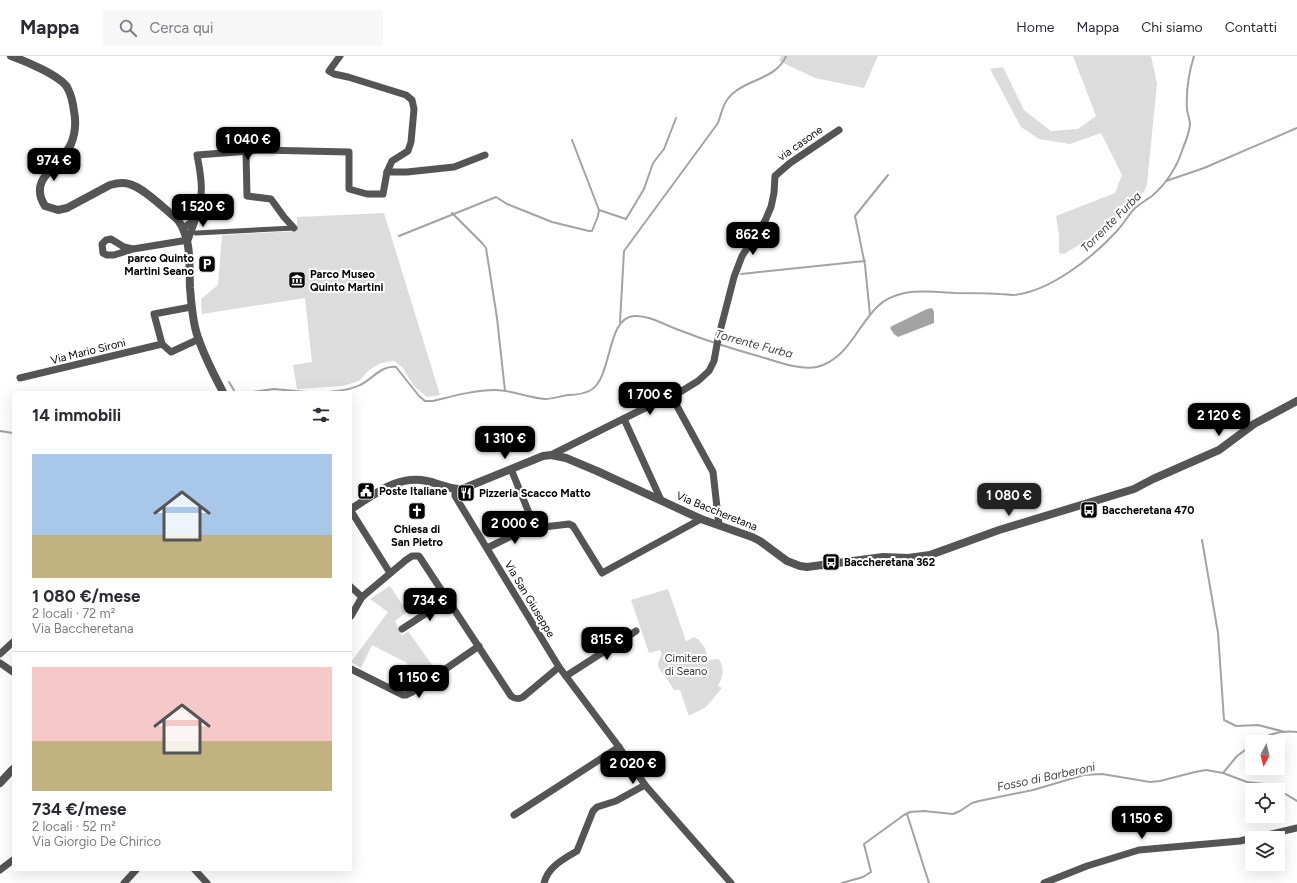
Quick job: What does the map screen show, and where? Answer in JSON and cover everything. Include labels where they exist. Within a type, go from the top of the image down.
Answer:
[{"type":"street","points":[[11,56],[30,63],[58,79],[66,86],[73,103],[75,116],[71,144],[65,154],[48,171],[40,186],[40,194],[45,206],[58,210],[67,208],[110,185],[125,183],[134,185],[178,220],[184,228],[188,240],[191,307],[195,327],[223,391]]},
{"type":"street","points":[[188,240],[194,225],[201,192],[197,155],[262,150],[349,152],[349,189],[367,194],[383,194],[387,172],[392,161],[408,151],[411,142],[414,109],[412,100],[406,95],[329,72],[340,56]]},
{"type":"street","name":"via casone","points":[[672,397],[698,382],[709,371],[714,361],[718,338],[734,277],[742,256],[765,221],[772,207],[775,176],[790,162],[839,130]]},
{"type":"street","points":[[246,152],[247,196],[271,199],[294,228]]},
{"type":"street","points":[[387,172],[407,172],[454,167],[485,155]]},
{"type":"street","points":[[184,228],[193,219],[197,211]]},
{"type":"street","points":[[196,233],[294,228]]},
{"type":"street","points":[[133,249],[188,240]]},
{"type":"street","points":[[162,344],[154,314],[191,307]]},
{"type":"street","name":"Via Mario Sironi","points":[[20,378],[162,344],[171,352],[199,339]]},
{"type":"street","points":[[352,509],[395,483],[412,479],[426,481],[454,492],[543,456],[551,455],[649,406],[672,397],[713,472],[719,525]]},
{"type":"street","name":"Via Baccheretana","points":[[551,455],[566,458],[701,519],[760,541],[787,561],[800,566],[819,566],[883,557],[908,558],[930,555],[998,530],[1134,489],[1153,479],[1220,450],[1254,424],[1297,401]]},
{"type":"street","points":[[624,419],[661,500]]},
{"type":"street","points":[[511,469],[534,525]]},
{"type":"street","name":"Via San Giuseppe","points":[[454,492],[454,496],[559,668],[619,747],[645,785],[731,883]]},
{"type":"street","points":[[352,512],[390,573]]},
{"type":"street","points":[[487,548],[534,525],[544,527],[569,524],[573,526],[602,573],[701,519]]},
{"type":"street","points":[[352,614],[362,597],[412,556],[419,556],[514,699],[523,698],[559,668]]},
{"type":"street","points":[[352,588],[362,597]]},
{"type":"street","points":[[402,629],[448,599]]},
{"type":"street","points":[[566,676],[636,630]]},
{"type":"street","points":[[0,654],[12,643]]},
{"type":"street","points":[[352,669],[403,695],[406,695],[479,646]]},
{"type":"street","points":[[0,663],[12,671]]},
{"type":"street","points":[[514,815],[619,747]]},
{"type":"street","points":[[0,783],[12,770]]},
{"type":"street","points":[[544,883],[546,877],[558,862],[577,851],[593,811],[597,807],[616,801],[645,785]]},
{"type":"street","points":[[1284,831],[1297,828]]},
{"type":"street","points":[[1044,883],[1087,866],[1139,850],[1245,840]]},
{"type":"street","points":[[0,870],[12,861]]},
{"type":"street","points":[[124,883],[135,871]]},
{"type":"street","points":[[196,871],[207,883]]},
{"type":"green space","points":[[781,56],[878,56],[864,88],[815,78],[779,61]]},
{"type":"green space","points":[[1073,56],[1151,56],[1157,83],[1147,184],[1144,192],[1134,198],[1107,228],[1064,254],[1059,253],[1059,236],[1056,216],[1115,193],[1122,175],[1101,133],[1070,144],[1039,139],[1021,127],[990,69],[1003,67],[1024,110],[1051,131],[1078,129],[1096,116]]},
{"type":"green space","name":"Parco Museo Quinto Martini","points":[[384,213],[440,395],[427,397],[414,386],[402,367],[394,361],[381,363],[369,370],[359,381],[343,386],[297,389],[293,365],[312,362],[305,298],[202,314],[201,299],[218,285],[222,235],[297,231],[297,217]]},
{"type":"green space","points":[[390,586],[407,612],[395,621],[402,636],[408,631],[435,669],[406,690],[396,685],[407,663],[372,645],[361,668],[352,663],[388,612],[370,599]]},
{"type":"green space","name":"Cimitero di Seano","points":[[668,589],[686,641],[695,637],[698,639],[705,648],[708,660],[719,659],[723,669],[718,686],[722,688],[706,707],[689,716],[680,690],[674,690],[659,668],[658,662],[662,654],[660,650],[649,653],[631,600]]},
{"type":"shaded area","points":[[932,308],[934,312],[934,323],[898,337],[890,328],[927,309]]},
{"type":"waterway","points":[[620,322],[624,251],[718,123],[727,100],[733,93],[775,70],[786,56]]},
{"type":"waterway","name":"Torrente Furba","points":[[337,391],[356,387],[381,370],[396,367],[419,396],[425,401],[433,401],[487,390],[508,391],[545,399],[583,393],[591,390],[598,383],[603,373],[619,326],[625,319],[634,316],[651,319],[732,349],[784,364],[811,368],[828,363],[837,357],[878,306],[897,295],[923,291],[1012,295],[1026,293],[1040,288],[1054,281],[1095,253],[1119,229],[1135,208],[1152,196],[1162,186],[1175,168],[1190,128],[1187,110],[1187,97],[1189,76],[1194,56]]},
{"type":"waterway","points":[[599,210],[626,219],[644,189],[653,163],[664,149],[676,118]]},
{"type":"waterway","points":[[1166,181],[1204,168],[1297,128]]},
{"type":"waterway","points":[[399,236],[496,197],[507,204],[552,222],[592,231],[599,210],[572,140]]},
{"type":"waterway","points":[[870,315],[865,265],[855,216],[888,175]]},
{"type":"waterway","points":[[452,213],[486,248],[497,318],[505,391]]},
{"type":"waterway","points":[[741,274],[865,261]]},
{"type":"waterway","points":[[229,382],[234,391]]},
{"type":"waterway","name":"Torrente Furba","points":[[259,391],[274,389],[295,391]]},
{"type":"waterway","name":"Torrente Furba","points":[[0,431],[12,433]]},
{"type":"waterway","points":[[1202,540],[1218,633],[1224,720],[1236,726],[1258,725],[1285,732]]},
{"type":"waterway","points":[[1271,735],[1276,733],[1297,732]]},
{"type":"waterway","points":[[1223,773],[1237,756],[1245,750]]},
{"type":"waterway","name":"Fosso di Barberoni","points":[[842,883],[863,877],[871,872],[864,844],[910,812],[924,811],[953,814],[972,803],[1033,790],[1084,775],[1102,774],[1150,782],[1206,770],[1223,773],[1247,782],[1272,786],[1297,801]]},
{"type":"waterway","points":[[907,814],[929,883]]},
{"type":"place","name":"parco Quinto Martini Seano","points":[[207,264]]},
{"type":"place","name":"Parco Museo Quinto Martini","points":[[297,280]]},
{"type":"place","name":"Poste Italiane","points":[[366,491]]},
{"type":"place","name":"Pizzeria Scacco Matto","points":[[466,493]]},
{"type":"place","name":"Baccheretana 470","points":[[1089,510]]},
{"type":"place","name":"Chiesa di San Pietro","points":[[417,511]]},
{"type":"place","name":"Baccheretana 362","points":[[831,562]]}]
